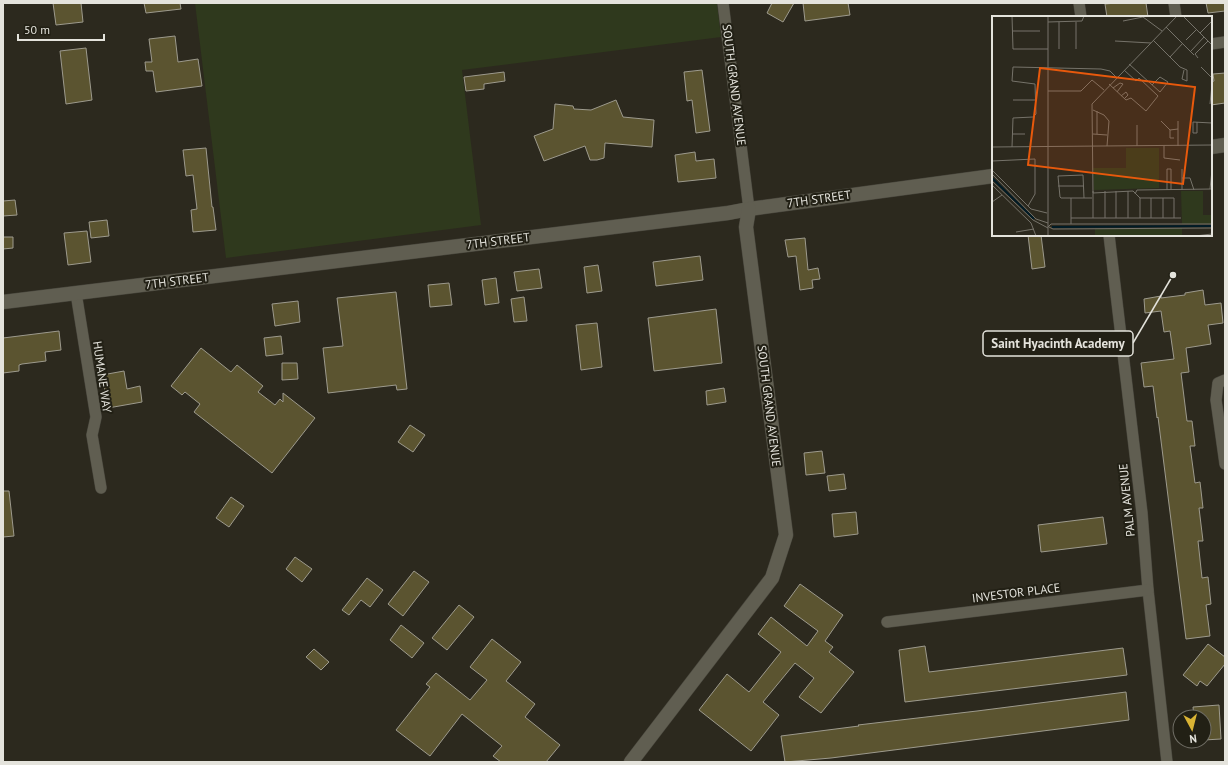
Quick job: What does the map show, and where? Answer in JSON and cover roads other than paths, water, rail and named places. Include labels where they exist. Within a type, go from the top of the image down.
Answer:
[{"type":"street","name":"SOUTH GRAND AVENUE","points":[[631,762],[772,578],[786,536],[746,227],[749,209],[723,3]]},
{"type":"street","points":[[1080,3],[1081,16]]},
{"type":"street","points":[[1174,3],[1176,16]]},
{"type":"street","points":[[1212,44],[1225,42]]},
{"type":"street","points":[[1212,147],[1225,145]]},
{"type":"street","name":"7TH STREET","points":[[3,302],[728,213],[992,176]]},
{"type":"street","name":"PALM AVENUE","points":[[1109,236],[1142,513],[1148,590],[1167,762]]},
{"type":"street","name":"HUMANE WAY","points":[[76,293],[96,417],[92,435],[101,488]]},
{"type":"street","points":[[1221,381],[1216,400],[1225,464]]},
{"type":"street","name":"INVESTOR PLACE","points":[[887,622],[1148,590]]},
{"type":"place","name":"Saint Hyacinth Academy","points":[[1173,275]]}]
